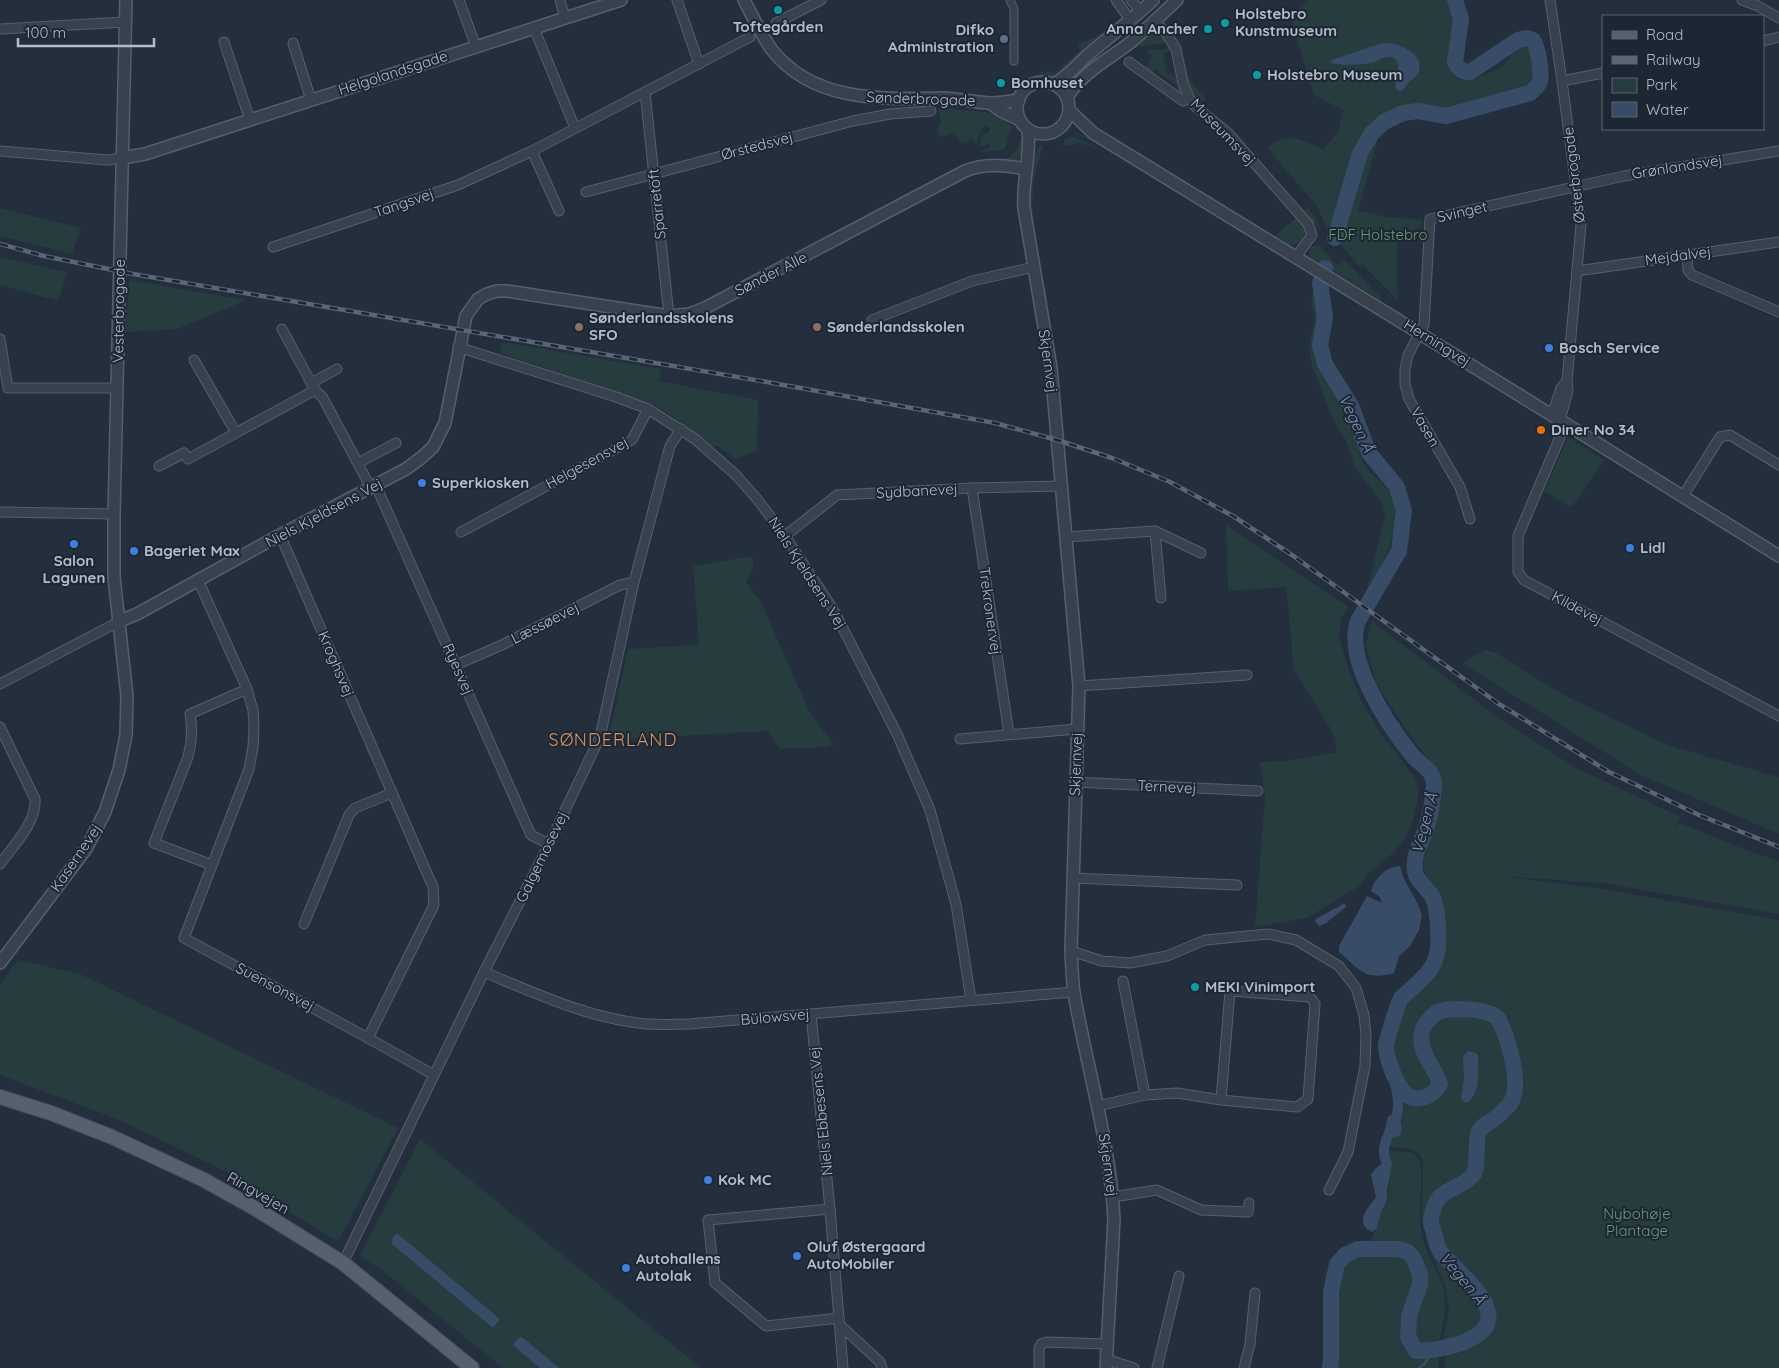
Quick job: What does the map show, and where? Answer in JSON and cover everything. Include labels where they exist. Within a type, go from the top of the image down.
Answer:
[{"type":"main road","name":"Ringvejen","points":[[0,1097],[89,1127],[178,1168],[256,1210],[343,1263],[472,1368]]},
{"type":"street","name":"Vesterbrogade","points":[[120,621],[114,577],[114,514],[126,0]]},
{"type":"street","points":[[459,0],[476,47]]},
{"type":"street","points":[[560,0],[566,18]]},
{"type":"street","name":"Helgolandsgade","points":[[122,158],[145,154],[620,0]]},
{"type":"street","points":[[677,0],[699,64]]},
{"type":"street","name":"Sønderbrogade","points":[[744,0],[773,51],[796,72],[822,86],[841,93],[862,97],[893,99],[956,98],[990,103],[1019,100]]},
{"type":"street","points":[[776,23],[821,0]]},
{"type":"street","points":[[1010,0],[1014,9],[1014,61]]},
{"type":"street","points":[[1116,0],[1138,17],[1150,17],[1168,0]]},
{"type":"street","points":[[1067,97],[1079,80],[1139,26],[1138,17],[1130,0]]},
{"type":"street","points":[[1054,84],[1066,77],[1088,56],[1138,17],[1153,0]]},
{"type":"street","points":[[1089,71],[1127,45],[1177,0]]},
{"type":"street","name":"Østerbrogade","points":[[1550,0],[1581,225],[1567,382],[1561,388],[1559,420]]},
{"type":"street","points":[[1742,0],[1758,6],[1779,18]]},
{"type":"street","name":"Museumsvej","points":[[1155,21],[1166,33],[1176,49],[1183,83],[1189,98],[1203,114],[1228,133],[1308,224],[1312,235],[1296,257]]},
{"type":"street","points":[[0,29],[125,22]]},
{"type":"street","points":[[534,28],[575,128]]},
{"type":"street","name":"Tangsvej","points":[[273,246],[458,184],[532,151],[750,37]]},
{"type":"street","points":[[1764,41],[1779,38]]},
{"type":"street","points":[[224,42],[250,120]]},
{"type":"street","points":[[293,43],[311,100]]},
{"type":"street","points":[[1129,62],[1183,101],[1189,98]]},
{"type":"street","points":[[1562,81],[1602,72]]},
{"type":"street","points":[[1044,82],[1054,84],[1062,89],[1067,97],[1070,113],[1060,129],[1042,136],[1028,130],[1018,118],[1017,108],[1023,92],[1030,86],[1044,82]]},
{"type":"street","name":"Sparretoft","points":[[645,92],[669,316]]},
{"type":"street","name":"Sønderbrogade","points":[[990,103],[1000,111],[1018,118]]},
{"type":"street","name":"Ørstedsvej","points":[[586,192],[853,121],[890,114],[930,111]]},
{"type":"street","name":"Herningvej","points":[[1070,113],[1093,133],[1779,556]]},
{"type":"street","name":"Herningvej","points":[[1060,129],[1093,133]]},
{"type":"street","name":"Skjernvej","points":[[1028,130],[1023,199],[1051,368],[1078,686],[1071,951],[1074,992],[1108,1156],[1113,1197],[1106,1364]]},
{"type":"street","name":"Skjernvej","points":[[1027,164],[1042,136]]},
{"type":"street","points":[[0,151],[107,160],[122,158]]},
{"type":"street","points":[[532,151],[559,211]]},
{"type":"street","name":"Grønlandsvej","points":[[1576,186],[1624,176],[1779,151]]},
{"type":"street","name":"Sønder Alle","points":[[462,330],[471,307],[487,294],[497,291],[508,291],[669,316],[689,314],[706,308],[972,169],[988,165],[1027,164]]},
{"type":"street","name":"Svinget","points":[[1419,333],[1424,325],[1425,315],[1430,219],[1576,186]]},
{"type":"street","name":"Mejdalvej","points":[[1577,270],[1779,242]]},
{"type":"street","points":[[1687,255],[1688,270],[1692,275],[1779,312]]},
{"type":"street","points":[[872,320],[972,281],[1034,267]]},
{"type":"street","name":"Ryesvej","points":[[282,329],[313,387],[323,398],[358,463],[374,487],[456,665],[531,835],[549,844]]},
{"type":"street","name":"Niels Kjeldsens Vej","points":[[120,621],[137,614],[280,535],[374,487],[421,458],[436,442],[445,423],[462,330]]},
{"type":"street","name":"Vasen","points":[[1419,333],[1408,355],[1405,369],[1405,384],[1409,399],[1460,487],[1470,519]]},
{"type":"street","points":[[0,339],[8,388],[118,388]]},
{"type":"street","name":"Niels Kjeldsens Vej","points":[[458,347],[616,397],[648,410],[695,439],[736,475],[757,499],[786,536],[833,609],[897,734],[930,810],[956,904],[971,1000]]},
{"type":"street","points":[[194,360],[236,433]]},
{"type":"street","points":[[159,466],[184,453],[188,459],[236,433],[313,387],[337,369]]},
{"type":"street","name":"Helgesensvej","points":[[461,532],[632,440],[648,410]]},
{"type":"street","name":"Kildevej","points":[[1559,420],[1518,536],[1518,572],[1524,580],[1779,716]]},
{"type":"street","name":"Galgemosevej","points":[[343,1263],[600,738],[634,582],[670,446],[681,429]]},
{"type":"street","points":[[1683,496],[1720,437],[1726,435],[1730,435],[1779,465]]},
{"type":"street","points":[[358,463],[396,443]]},
{"type":"street","name":"Sydbanevej","points":[[786,536],[837,495],[972,488],[1062,486]]},
{"type":"street","name":"Trekronervej","points":[[972,488],[1009,734]]},
{"type":"street","points":[[0,512],[114,514]]},
{"type":"street","points":[[1066,537],[1155,531],[1201,552]]},
{"type":"street","points":[[1155,531],[1161,598]]},
{"type":"street","name":"Kroghsvej","points":[[280,535],[433,887],[434,905],[368,1038]]},
{"type":"street","name":"Suensonsvej","points":[[198,580],[247,689],[253,710],[253,747],[249,769],[184,938],[434,1076]]},
{"type":"street","name":"Læssøevej","points":[[456,665],[504,644],[620,585],[634,582]]},
{"type":"street","points":[[0,684],[120,621]]},
{"type":"street","name":"Kasernevej","points":[[0,963],[86,849],[105,812],[119,770],[126,735],[127,696],[120,621]]},
{"type":"street","points":[[1078,686],[1247,675]]},
{"type":"street","points":[[212,866],[154,843],[188,757],[193,728],[190,714],[247,689]]},
{"type":"street","points":[[0,727],[35,800],[36,809],[32,818],[0,864]]},
{"type":"street","points":[[960,739],[1077,729]]},
{"type":"street","name":"Ternevej","points":[[1076,782],[1258,791]]},
{"type":"street","points":[[304,924],[349,815],[355,808],[392,793]]},
{"type":"street","points":[[1073,878],[1237,885]]},
{"type":"street","points":[[1071,951],[1102,961],[1130,963],[1167,956],[1205,940],[1268,934],[1296,940],[1339,966],[1356,988],[1364,1015],[1366,1035],[1365,1058],[1348,1152],[1329,1190]]},
{"type":"street","name":"Bülowsvej","points":[[484,972],[576,1009],[648,1024],[690,1024],[1074,992]]},
{"type":"street","points":[[1123,981],[1145,1095]]},
{"type":"street","points":[[1098,1106],[1145,1095],[1177,1093],[1221,1100],[1297,1107],[1308,1099],[1315,1004],[1310,997],[1230,991],[1221,1100]]},
{"type":"street","name":"Niels Ebbesens Vej","points":[[811,1014],[843,1368]]},
{"type":"street","points":[[1113,1197],[1157,1190],[1201,1210],[1248,1212],[1248,1203]]},
{"type":"street","points":[[830,1209],[708,1220],[715,1283],[766,1326],[840,1322],[880,1362],[882,1368]]},
{"type":"street","points":[[1156,1368],[1179,1276]]},
{"type":"street","points":[[1244,1368],[1250,1344],[1255,1294]]},
{"type":"street","points":[[1039,1368],[1039,1349],[1042,1344],[1047,1342],[1106,1344]]},
{"type":"street","points":[[1106,1364],[1134,1368]]},
{"type":"green space","name":"FDF Holstebro","points":[[1307,0],[1452,0],[1454,19],[1450,67],[1458,79],[1472,80],[1501,68],[1519,46],[1526,45],[1530,50],[1535,78],[1527,88],[1450,112],[1402,110],[1384,117],[1358,211],[1388,217],[1421,220],[1421,227],[1397,239],[1397,299],[1362,264],[1360,267],[1328,230],[1316,205],[1267,148],[1281,139],[1288,138],[1301,140],[1323,149],[1339,131],[1343,110],[1314,95],[1290,16]]},
{"type":"green space","points":[[1132,26],[1131,30],[1091,62],[1071,83],[1070,80],[1086,63]]},
{"type":"green space","points":[[1110,30],[1058,76],[1035,77],[1025,81],[1022,78],[1038,75],[1041,71],[1044,73],[1048,71],[1054,73],[1080,51],[1078,45]]},
{"type":"green space","points":[[1156,33],[1164,37],[1168,43],[1141,46],[1124,52],[1138,46],[1150,35]]},
{"type":"green space","points":[[1170,48],[1171,50],[1163,54],[1168,75],[1176,75],[1183,97],[1176,93],[1177,86],[1154,69],[1152,75],[1145,71],[1152,56],[1145,50]]},
{"type":"green space","points":[[1184,57],[1189,78],[1205,99],[1199,104],[1187,82]]},
{"type":"green space","points":[[938,108],[985,112],[1009,120],[1008,124],[1014,127],[1005,148],[983,152],[983,150],[990,147],[989,144],[980,145],[981,136],[990,131],[990,126],[983,126],[976,144],[972,139],[962,144],[953,133],[940,137],[937,128],[941,124]]},
{"type":"green space","points":[[1075,133],[1090,138],[1283,256],[1089,139]]},
{"type":"green space","points":[[1024,136],[1023,153],[1013,161],[1001,161],[1014,152]]},
{"type":"green space","points":[[1072,136],[1100,149],[1079,143],[1063,146],[1065,139]]},
{"type":"green space","points":[[1040,145],[1043,147],[1036,171],[1032,202],[1036,238],[1034,239],[1029,203],[1029,179],[1034,156]]},
{"type":"green space","points":[[1308,206],[1315,218],[1322,233],[1303,211]]},
{"type":"green space","points":[[0,208],[81,228],[72,254],[0,236]]},
{"type":"green space","points":[[1296,218],[1305,231],[1301,241],[1292,245],[1273,238],[1260,229],[1275,236]]},
{"type":"green space","points":[[1319,245],[1338,266],[1345,260],[1381,298],[1380,300],[1310,257],[1311,247]]},
{"type":"green space","points":[[0,257],[67,272],[58,301],[0,285]]},
{"type":"green space","points":[[1315,279],[1315,293],[1319,311],[1315,349],[1317,361],[1323,374],[1352,419],[1362,461],[1389,491],[1396,506],[1394,533],[1389,548],[1365,599],[1385,515],[1383,505],[1354,465],[1346,440],[1333,419],[1312,366],[1309,347],[1315,318],[1311,303]]},
{"type":"green space","points":[[129,280],[247,300],[177,329],[126,332]]},
{"type":"green space","points":[[502,342],[661,369],[659,381],[758,400],[757,451],[735,459],[719,446],[710,446],[655,405],[500,353]]},
{"type":"green space","points":[[1568,437],[1604,460],[1571,508],[1544,491]]},
{"type":"green space","points":[[1226,525],[1348,607],[1341,619],[1339,637],[1361,701],[1382,735],[1415,778],[1419,792],[1414,818],[1405,839],[1394,852],[1367,875],[1358,887],[1307,918],[1255,927],[1265,797],[1260,762],[1286,761],[1337,752],[1332,731],[1294,670],[1286,587],[1228,591]]},
{"type":"green space","points":[[752,556],[754,567],[746,582],[757,598],[759,598],[808,709],[833,744],[829,747],[780,749],[767,731],[608,740],[628,649],[699,645],[693,566]]},
{"type":"green space","name":"Nybohøje Plantage","points":[[1372,621],[1500,719],[1576,768],[1681,817],[1673,827],[1680,823],[1748,851],[1779,861],[1779,914],[1603,883],[1500,876],[1602,889],[1779,920],[1779,1368],[1445,1368],[1445,1353],[1466,1347],[1480,1340],[1489,1328],[1497,1307],[1441,1243],[1436,1227],[1436,1216],[1444,1201],[1471,1183],[1476,1177],[1479,1168],[1482,1136],[1510,1111],[1518,1093],[1519,1073],[1509,1031],[1502,1015],[1492,1008],[1454,1004],[1445,1005],[1433,1011],[1423,1021],[1417,1033],[1417,1049],[1432,1081],[1428,1089],[1416,1094],[1410,1090],[1397,1071],[1392,1046],[1403,1003],[1435,975],[1441,966],[1442,899],[1428,879],[1423,866],[1440,784],[1433,765],[1406,730],[1376,683],[1366,644]]},
{"type":"green space","points":[[1485,650],[1496,653],[1562,694],[1667,745],[1779,777],[1779,834],[1641,775],[1470,668],[1464,662]]},
{"type":"green space","points":[[18,960],[80,974],[398,1128],[338,1242],[225,1171],[117,1119],[0,1075],[0,985]]},
{"type":"green space","points":[[1461,1014],[1487,1019],[1492,1022],[1506,1064],[1510,1084],[1498,1108],[1475,1127],[1471,1139],[1469,1170],[1466,1175],[1456,1184],[1436,1194],[1427,1207],[1425,1224],[1434,1248],[1450,1269],[1476,1293],[1482,1311],[1480,1327],[1477,1331],[1466,1337],[1443,1342],[1449,1312],[1446,1288],[1427,1243],[1422,1215],[1423,1160],[1421,1155],[1413,1150],[1386,1147],[1388,1138],[1390,1139],[1400,1117],[1398,1114],[1400,1108],[1396,1089],[1416,1104],[1426,1103],[1441,1097],[1444,1087],[1444,1076],[1429,1056],[1424,1039],[1434,1019]]},
{"type":"green space","points":[[420,1139],[701,1368],[503,1368],[383,1271],[360,1256]]},
{"type":"green space","points":[[1385,1152],[1413,1153],[1420,1161],[1420,1221],[1422,1237],[1444,1291],[1444,1314],[1439,1344],[1423,1348],[1418,1347],[1413,1334],[1415,1309],[1423,1290],[1424,1280],[1424,1274],[1417,1255],[1407,1246],[1370,1244],[1387,1200],[1391,1166]]},
{"type":"green space","points":[[1370,1254],[1405,1254],[1414,1269],[1416,1279],[1404,1328],[1405,1338],[1415,1358],[1438,1356],[1438,1368],[1333,1368],[1335,1358],[1335,1301],[1338,1280],[1343,1268],[1350,1262],[1357,1257]]},
{"type":"water","points":[[1391,43],[1401,46],[1415,55],[1419,65],[1417,75],[1400,91],[1395,86],[1398,66],[1392,57],[1358,64],[1340,65],[1331,63],[1332,60],[1379,44]]},
{"type":"water","points":[[1400,866],[1403,877],[1418,904],[1422,916],[1419,930],[1410,946],[1399,956],[1394,973],[1376,976],[1369,975],[1358,969],[1339,952],[1339,946],[1367,896],[1382,903],[1380,897],[1371,891],[1378,877],[1390,868]]},
{"type":"water","points":[[1345,903],[1346,907],[1326,923],[1319,926],[1315,921],[1316,919]]},
{"type":"water","points":[[1468,1051],[1476,1053],[1478,1056],[1478,1075],[1475,1094],[1467,1103],[1461,1098],[1464,1080],[1463,1056]]},
{"type":"water","points":[[1398,1114],[1402,1131],[1399,1136],[1390,1139],[1384,1135],[1388,1116]]},
{"type":"water","points":[[1385,1152],[1391,1170],[1387,1200],[1381,1212],[1377,1228],[1372,1232],[1366,1228],[1363,1220],[1364,1215],[1376,1197],[1371,1175],[1384,1162],[1382,1154]]},
{"type":"water","points":[[398,1234],[500,1319],[493,1328],[392,1244],[393,1237]]},
{"type":"water","points":[[520,1337],[559,1368],[540,1368],[514,1346],[514,1343]]},
{"type":"waterway","name":"Vegen Å","points":[[1335,238],[1360,153],[1372,133],[1384,122],[1403,113],[1418,111],[1446,116],[1530,93],[1539,83],[1539,60],[1536,48],[1533,40],[1526,38],[1518,40],[1470,72],[1459,69],[1455,62],[1461,19],[1455,0]]},
{"type":"waterway","name":"Vegen Å","points":[[1325,268],[1320,283],[1325,317],[1320,345],[1325,364],[1351,406],[1369,453],[1397,487],[1404,511],[1399,551],[1359,619],[1355,635],[1357,652],[1362,671],[1380,709],[1402,742],[1412,755],[1430,772],[1434,781],[1430,813],[1416,854],[1415,871],[1417,878],[1432,896],[1436,907],[1438,921],[1437,956],[1428,973],[1401,998],[1386,1045],[1389,1063],[1400,1087],[1407,1095],[1412,1098],[1423,1098],[1433,1093],[1440,1084],[1424,1052],[1421,1039],[1422,1032],[1424,1026],[1438,1012],[1461,1009],[1488,1013],[1499,1020],[1510,1050],[1515,1074],[1514,1096],[1510,1104],[1479,1131],[1476,1167],[1473,1175],[1465,1182],[1442,1195],[1435,1205],[1431,1219],[1440,1251],[1468,1281],[1486,1305],[1489,1316],[1485,1327],[1474,1337],[1461,1343],[1438,1349],[1416,1351],[1408,1337],[1409,1316],[1420,1284],[1420,1274],[1413,1258],[1408,1252],[1398,1249],[1358,1249],[1345,1255],[1337,1264],[1331,1292],[1330,1368]]},
{"type":"waterway","points":[[1387,1165],[1384,1147],[1398,1108],[1397,1093],[1391,1068]]},
{"type":"waterway","points":[[1419,1368],[1425,1363],[1432,1350]]},
{"type":"railway","points":[[0,244],[44,256],[133,274],[767,382],[995,423],[1112,458],[1170,482],[1233,516],[1292,555],[1499,704],[1609,772],[1699,815],[1779,847]]},
{"type":"place","name":"Toftegården","points":[[778,10]]},
{"type":"place","name":"Holstebro Kunstmuseum","points":[[1225,23]]},
{"type":"place","name":"Anna Ancher","points":[[1208,29]]},
{"type":"place","name":"Difko Administration","points":[[1004,39]]},
{"type":"place","name":"Holstebro Museum","points":[[1257,75]]},
{"type":"place","name":"Bomhuset","points":[[1001,83]]},
{"type":"place","name":"Sønderlandsskolens SFO","points":[[579,327]]},
{"type":"place","name":"Sønderlandsskolen","points":[[817,327]]},
{"type":"place","name":"Bosch Service","points":[[1549,348]]},
{"type":"place","name":"Diner No 34","points":[[1541,430]]},
{"type":"place","name":"Superkiosken","points":[[422,483]]},
{"type":"place","name":"Salon Lagunen","points":[[74,544]]},
{"type":"place","name":"Lidl","points":[[1630,548]]},
{"type":"place","name":"Bageriet Max","points":[[134,551]]},
{"type":"place","name":"MEKI Vinimport","points":[[1195,987]]},
{"type":"place","name":"Kok MC","points":[[708,1180]]},
{"type":"place","name":"Oluf Østergaard AutoMobiler","points":[[797,1256]]},
{"type":"place","name":"Autohallens Autolak","points":[[626,1268]]},
{"type":"district","name":"SØNDERLAND","points":[[613,740]]}]
